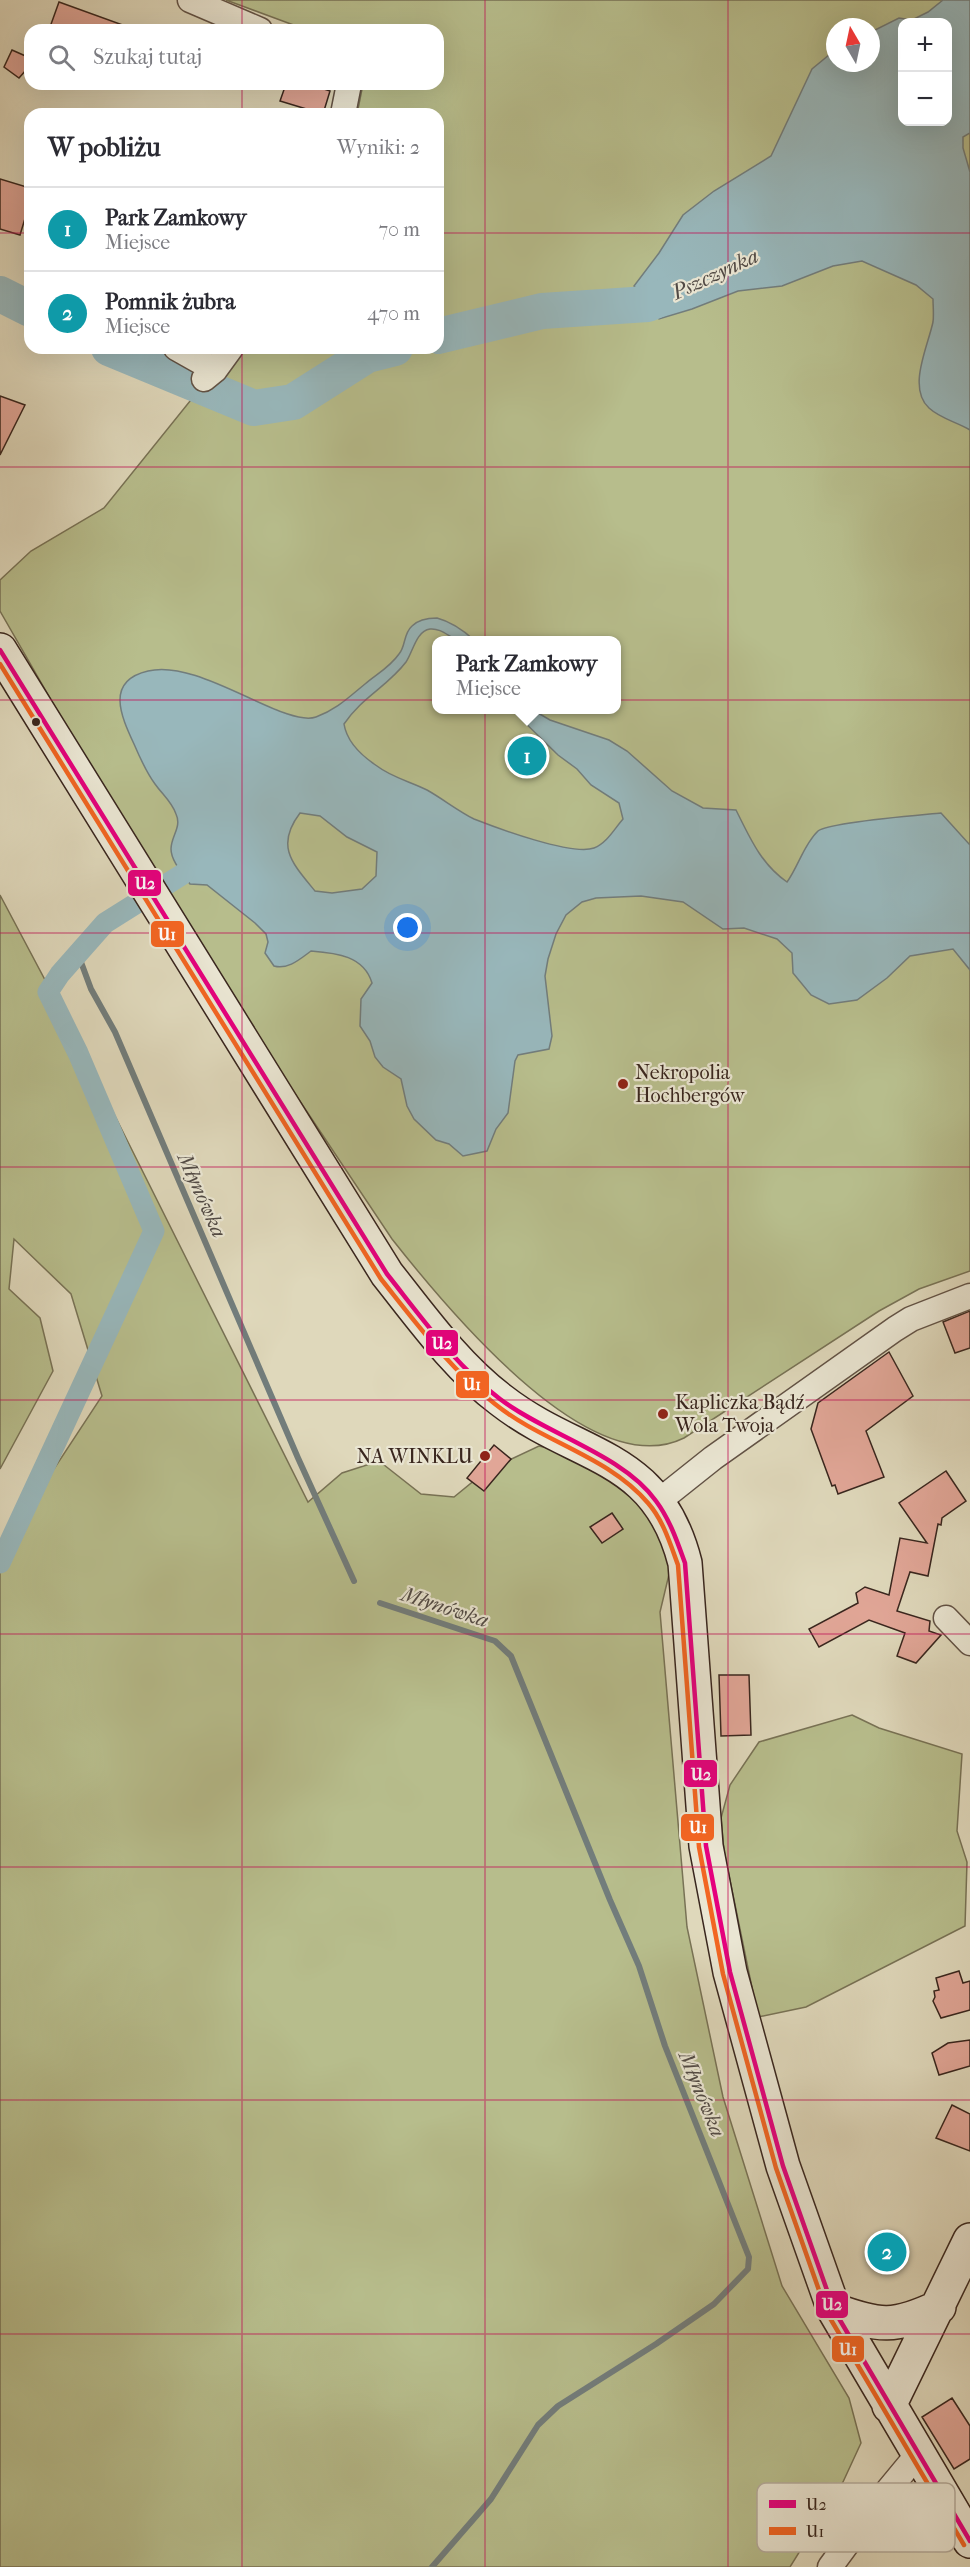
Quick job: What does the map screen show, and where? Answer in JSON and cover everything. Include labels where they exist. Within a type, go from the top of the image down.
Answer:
[{"type":"main road","points":[[0,650],[387,1274],[471,1375],[527,1420],[616,1465],[640,1482],[659,1501],[678,1535],[685,1563],[706,1846],[726,1951],[783,2166],[834,2310],[889,2406],[937,2483]]},
{"type":"main road","points":[[889,2406],[970,2240]]},
{"type":"main road","points":[[834,2310],[857,2319],[886,2324],[903,2323],[939,2307]]},
{"type":"main road","points":[[955,2513],[970,2541]]},
{"type":"street","points":[[189,0],[246,24]]},
{"type":"street","points":[[344,108],[348,90]]},
{"type":"street","points":[[184,354],[210,374],[226,354]]},
{"type":"street","points":[[659,1501],[713,1458],[896,1329],[912,1319],[970,1296]]},
{"type":"street","points":[[946,1618],[970,1643]]},
{"type":"street","points":[[894,2483],[918,2454]]},
{"type":"street","points":[[830,2567],[841,2552]]},
{"type":"green space","points":[[226,0],[970,0],[970,1271],[919,1289],[879,1311],[684,1438],[646,1446],[606,1436],[564,1413],[522,1381],[446,1305],[392,1239],[167,902],[0,611],[0,580],[31,551],[104,508],[215,370],[232,354],[444,354],[444,108],[358,108],[362,90],[444,90],[444,24],[291,24]]},
{"type":"green space","points":[[0,895],[79,1044],[308,1502],[342,1473],[379,1461],[421,1494],[454,1497],[486,1471],[539,1446],[564,1452],[611,1476],[652,1519],[671,1566],[660,1612],[687,1927],[723,2097],[782,2286],[849,2398],[861,2443],[842,2483],[757,2483],[757,2552],[799,2552],[790,2567],[0,2567],[0,1551],[102,1396],[71,1294],[14,1239],[9,1289],[40,1318],[53,1371],[0,1469]]},
{"type":"green space","points":[[852,1715],[879,1728],[962,1754],[957,1831],[967,1862],[965,1926],[806,2007],[758,2017],[724,1851],[721,1818],[730,1785],[759,1742]]},
{"type":"water","points":[[943,0],[970,0],[970,133],[963,137],[963,148],[970,172],[970,430],[929,408],[920,390],[921,366],[933,322],[933,299],[916,285],[862,261],[833,266],[782,286],[738,291],[659,319],[634,286],[659,253],[683,215],[714,191],[771,156],[812,69],[826,57],[826,72],[880,72],[880,28],[898,18],[898,126],[952,126],[952,18],[916,18]]},
{"type":"water","points":[[437,618],[452,624],[469,636],[450,636],[430,629],[425,631],[418,638],[406,662],[358,707],[344,724],[348,737],[356,748],[383,770],[427,790],[474,819],[516,834],[569,848],[583,849],[599,846],[623,819],[619,803],[591,785],[577,769],[558,755],[516,714],[540,714],[550,720],[609,740],[627,751],[672,791],[703,808],[736,810],[763,859],[787,882],[809,842],[818,831],[857,822],[941,813],[970,845],[970,970],[953,949],[910,956],[887,978],[857,1000],[829,1004],[811,995],[793,973],[792,953],[777,939],[744,928],[723,929],[683,902],[641,896],[596,898],[582,902],[566,915],[556,934],[548,959],[545,976],[552,1036],[549,1049],[518,1055],[515,1061],[508,1113],[496,1129],[487,1151],[463,1156],[449,1144],[436,1140],[414,1119],[407,1106],[401,1079],[383,1067],[375,1057],[370,1041],[360,1026],[361,999],[372,983],[363,967],[340,955],[311,951],[289,965],[274,966],[265,953],[268,942],[266,934],[207,885],[190,884],[181,872],[171,849],[178,819],[172,806],[143,765],[121,711],[120,701],[121,691],[126,683],[135,676],[148,671],[169,670],[191,674],[215,683],[283,713],[302,718],[316,717],[342,703],[392,663],[401,651],[409,629],[424,619]],"holes":[[[300,813],[320,816],[347,837],[377,852],[376,876],[362,889],[332,893],[315,891],[299,872],[288,845],[289,835]]]},
{"type":"building","points":[[59,2],[120,24],[51,24]]},
{"type":"building","points":[[12,50],[24,55],[24,72],[19,78],[4,67]]},
{"type":"building","points":[[284,90],[330,91],[325,108],[303,108],[280,101]]},
{"type":"building","points":[[0,179],[24,186],[24,222],[20,235],[0,229]]},
{"type":"building","points":[[0,396],[25,405],[0,455]]},
{"type":"building","points":[[970,1311],[970,1348],[955,1353],[943,1322]]},
{"type":"building","points":[[889,1352],[913,1396],[866,1431],[884,1477],[838,1494],[835,1485],[832,1486],[811,1429],[818,1403]]},
{"type":"building","points":[[494,1445],[511,1459],[484,1491],[467,1478]]},
{"type":"building","points":[[946,1471],[966,1501],[942,1518],[941,1525],[938,1524],[928,1576],[910,1572],[897,1611],[930,1621],[929,1631],[941,1635],[916,1663],[897,1656],[905,1633],[869,1620],[819,1647],[809,1629],[858,1603],[856,1593],[865,1587],[889,1595],[900,1538],[927,1543],[899,1503]]},
{"type":"building","points":[[612,1513],[623,1529],[602,1543],[590,1527]]},
{"type":"building","points":[[719,1675],[749,1675],[751,1735],[721,1736]]},
{"type":"building","points":[[959,1971],[963,1983],[970,1981],[970,2010],[941,2018],[933,2001],[934,1991],[939,1990],[936,1978]]},
{"type":"building","points":[[970,2040],[970,2066],[939,2075],[932,2053],[948,2043]]},
{"type":"building","points":[[952,2105],[970,2114],[970,2151],[936,2138]]},
{"type":"building","points":[[952,2398],[970,2426],[970,2459],[954,2469],[922,2417]]},
{"type":"waterway","name":"Pszczynka","points":[[444,335],[542,311],[648,304],[694,283]]},
{"type":"waterway","name":"Pszczynka","points":[[0,294],[24,306]]},
{"type":"waterway","name":"Pszczynka","points":[[124,354],[254,408],[293,402],[371,354]]},
{"type":"waterway","points":[[0,1563],[154,1231],[78,1053],[48,992],[60,974],[105,923],[183,874]]},
{"type":"waterway","name":"Młynówka","points":[[78,954],[91,989],[115,1032],[298,1458],[354,1581]]},
{"type":"waterway","name":"Młynówka","points":[[380,1603],[495,1641],[511,1656],[639,1966],[665,2046],[749,2257],[748,2269],[714,2304],[558,2406],[538,2425],[491,2499],[432,2567]]},
{"type":"transit line","name":"U2","points":[[0,650],[387,1274],[440,1340],[484,1386],[519,1412],[625,1471],[656,1501],[669,1523],[685,1563],[706,1846],[730,1972],[783,2166],[834,2310],[936,2483]]},
{"type":"transit line","name":"U1","points":[[0,664],[381,1279],[434,1345],[463,1376],[495,1404],[533,1429],[614,1473],[648,1503],[662,1524],[678,1565],[699,1847],[723,1974],[776,2168],[827,2313],[927,2483]]},
{"type":"transit line","name":"U2","points":[[955,2516],[970,2541]]},
{"type":"transit line","name":"U1","points":[[955,2530],[964,2545]]},
{"type":"place","name":"Park Zamkowy","points":[[527,756]]},
{"type":"place","name":"Nekropolia Hochbergów","points":[[623,1084]]},
{"type":"place","name":"Kapliczka Bądź Wola Twoja","points":[[663,1414]]},
{"type":"place","name":"NA WINKLU","points":[[485,1456]]},
{"type":"place","name":"Pomnik żubra","points":[[887,2252]]}]
